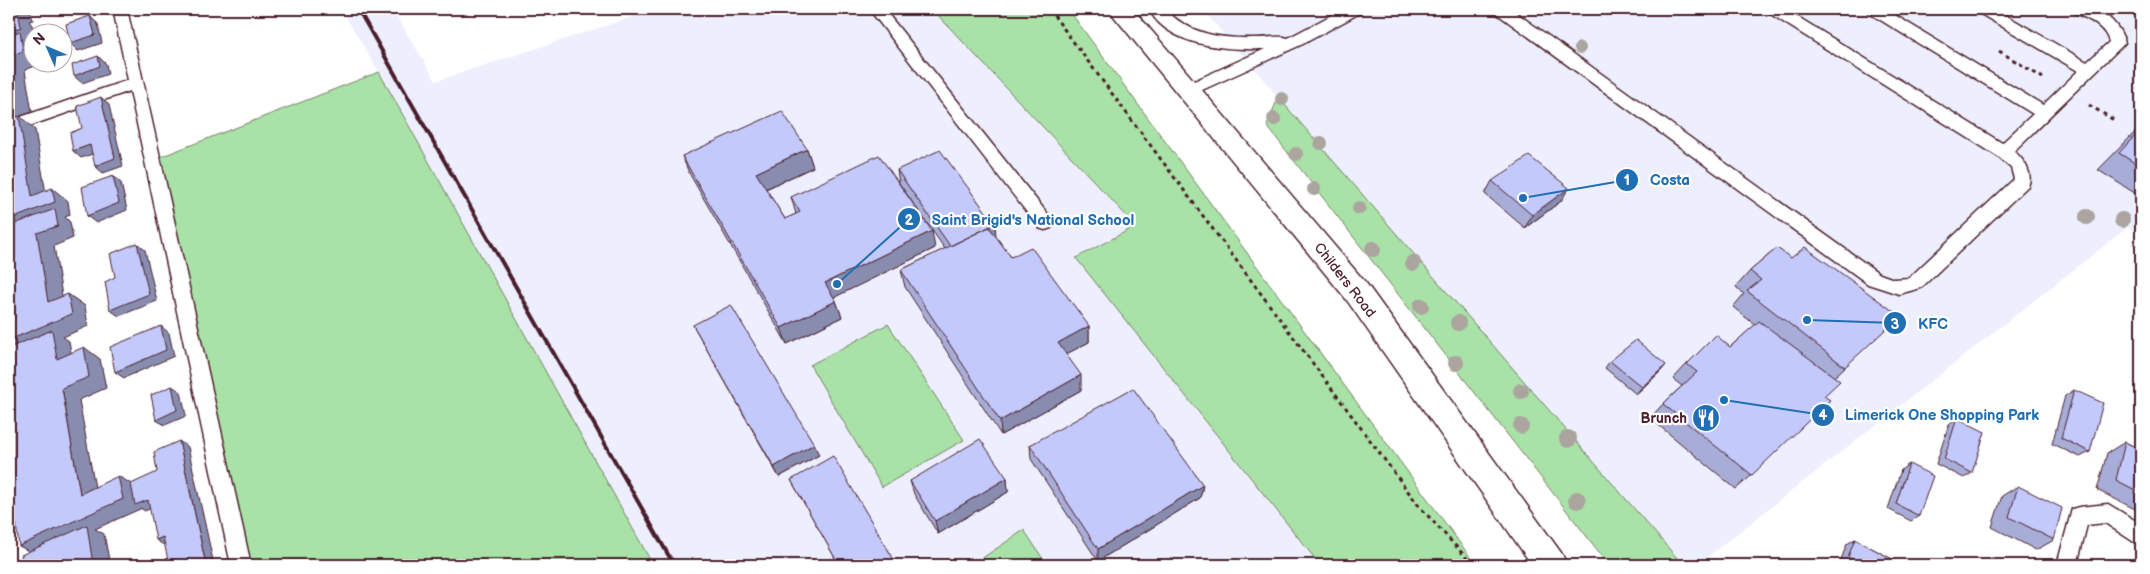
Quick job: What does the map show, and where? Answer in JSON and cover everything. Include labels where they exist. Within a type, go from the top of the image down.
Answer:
[{"type":"main road","name":"Childers Road","points":[[1120,9],[1356,291],[1550,565]]},
{"type":"lane","points":[[120,9],[241,565]]},
{"type":"lane","points":[[876,9],[1045,223]]},
{"type":"lane","points":[[1156,9],[1170,24],[1188,34],[1209,40],[1259,44],[1298,40]]},
{"type":"lane","points":[[1189,90],[1298,40],[1353,9]]},
{"type":"lane","points":[[1501,9],[1874,279],[1893,287],[1904,288],[1916,283],[2022,181],[2021,171],[2016,161],[1774,9]]},
{"type":"lane","points":[[1874,9],[2044,112]]},
{"type":"lane","points":[[1984,9],[2088,70]]},
{"type":"lane","points":[[2003,152],[2117,43],[2116,35],[2111,28],[2080,9]]},
{"type":"lane","points":[[9,127],[136,82]]},
{"type":"lane","points":[[2067,565],[2079,516],[2108,514],[2141,535]]},
{"type":"path","points":[[1049,9],[1419,506],[1473,565]]},
{"type":"path","points":[[1997,50],[2114,120]]},
{"type":"shaded area","points":[[341,9],[392,9],[436,81],[657,9],[932,9],[1136,226],[1076,258],[1320,565],[653,565],[379,72]]},
{"type":"shaded area","points":[[1202,9],[2141,9],[2141,235],[2128,227],[1697,565],[1683,565]]},
{"type":"green space","points":[[932,9],[1068,9],[1476,565],[1320,565],[1076,258],[1136,226]]},
{"type":"green space","points":[[379,72],[653,565],[235,565],[150,161]]},
{"type":"green space","points":[[1278,97],[1683,565],[1609,565],[1267,126]]},
{"type":"green space","points":[[888,324],[964,440],[882,487],[810,365]]},
{"type":"green space","points":[[1024,530],[1047,565],[972,565]]},
{"type":"building","points":[[18,11],[21,27],[9,31],[9,14]]},
{"type":"building","points":[[90,16],[95,35],[72,42],[72,22]]},
{"type":"building","points":[[20,31],[22,51],[10,56],[17,98],[9,101],[9,35]]},
{"type":"building","points":[[98,56],[100,66],[74,76],[72,65]]},
{"type":"building","points":[[101,97],[115,158],[95,166],[90,145],[73,151],[70,133],[82,128],[77,106]]},
{"type":"building","points":[[782,111],[807,149],[756,173],[785,219],[800,212],[791,197],[879,155],[932,231],[825,283],[836,301],[781,328],[682,156]]},
{"type":"building","points":[[19,116],[32,196],[52,188],[55,202],[9,220],[9,120]]},
{"type":"building","points":[[2141,129],[2141,167],[2119,153]]},
{"type":"building","points":[[940,150],[995,224],[950,246],[897,170]]},
{"type":"building","points":[[1529,156],[1569,188],[1532,215],[1492,181]]},
{"type":"building","points":[[113,176],[119,203],[87,216],[82,187]]},
{"type":"building","points":[[55,209],[58,226],[37,233],[48,302],[68,294],[72,314],[9,340],[9,226]]},
{"type":"building","points":[[989,227],[1011,257],[1031,247],[1089,326],[1058,343],[1081,375],[1000,421],[901,270]]},
{"type":"building","points":[[137,243],[149,294],[110,310],[105,282],[115,277],[110,254]]},
{"type":"building","points":[[1805,247],[1900,316],[1845,367],[1747,291],[1761,280],[1750,271],[1777,248],[1791,258]]},
{"type":"building","points":[[731,305],[814,444],[774,467],[693,325]]},
{"type":"building","points":[[1759,321],[1840,381],[1824,396],[1830,400],[1752,475],[1663,404],[1697,372],[1687,364],[1716,335],[1730,347]]},
{"type":"building","points":[[161,326],[166,350],[115,372],[110,347]]},
{"type":"building","points":[[52,330],[57,359],[84,347],[89,377],[62,388],[80,494],[118,476],[123,499],[19,546],[9,474],[9,348]]},
{"type":"building","points":[[1636,340],[1666,365],[1642,387],[1610,361]]},
{"type":"building","points":[[172,386],[177,410],[156,420],[151,395]]},
{"type":"building","points":[[1133,388],[1203,485],[1098,549],[1030,445]]},
{"type":"building","points":[[2074,390],[2103,403],[2090,452],[2061,438]]},
{"type":"building","points":[[1957,418],[1985,432],[1972,473],[1944,459]]},
{"type":"building","points":[[980,439],[1007,478],[935,521],[910,481]]},
{"type":"building","points":[[179,441],[206,565],[169,565],[163,537],[156,540],[148,500],[135,505],[131,484],[157,472],[154,452]]},
{"type":"building","points":[[2125,442],[2141,450],[2141,493],[2116,480]]},
{"type":"building","points":[[833,456],[897,565],[839,565],[791,480]]},
{"type":"building","points":[[1909,464],[1933,476],[1919,516],[1896,504]]},
{"type":"building","points":[[2018,486],[2062,508],[2054,540],[2009,517]]},
{"type":"building","points":[[87,525],[93,565],[23,565],[21,555]]},
{"type":"building","points":[[1855,539],[1903,565],[1864,565],[1848,557]]},
{"type":"railway","points":[[358,9],[674,565]]},
{"type":"place","name":"Costa","points":[[1523,198]]},
{"type":"place","name":"Saint Brigid's National School","points":[[837,284]]},
{"type":"place","name":"KFC","points":[[1807,320]]},
{"type":"place","name":"Limerick One Shopping Park","points":[[1724,400]]},
{"type":"place","name":"Brunch","points":[[1706,418]]}]
